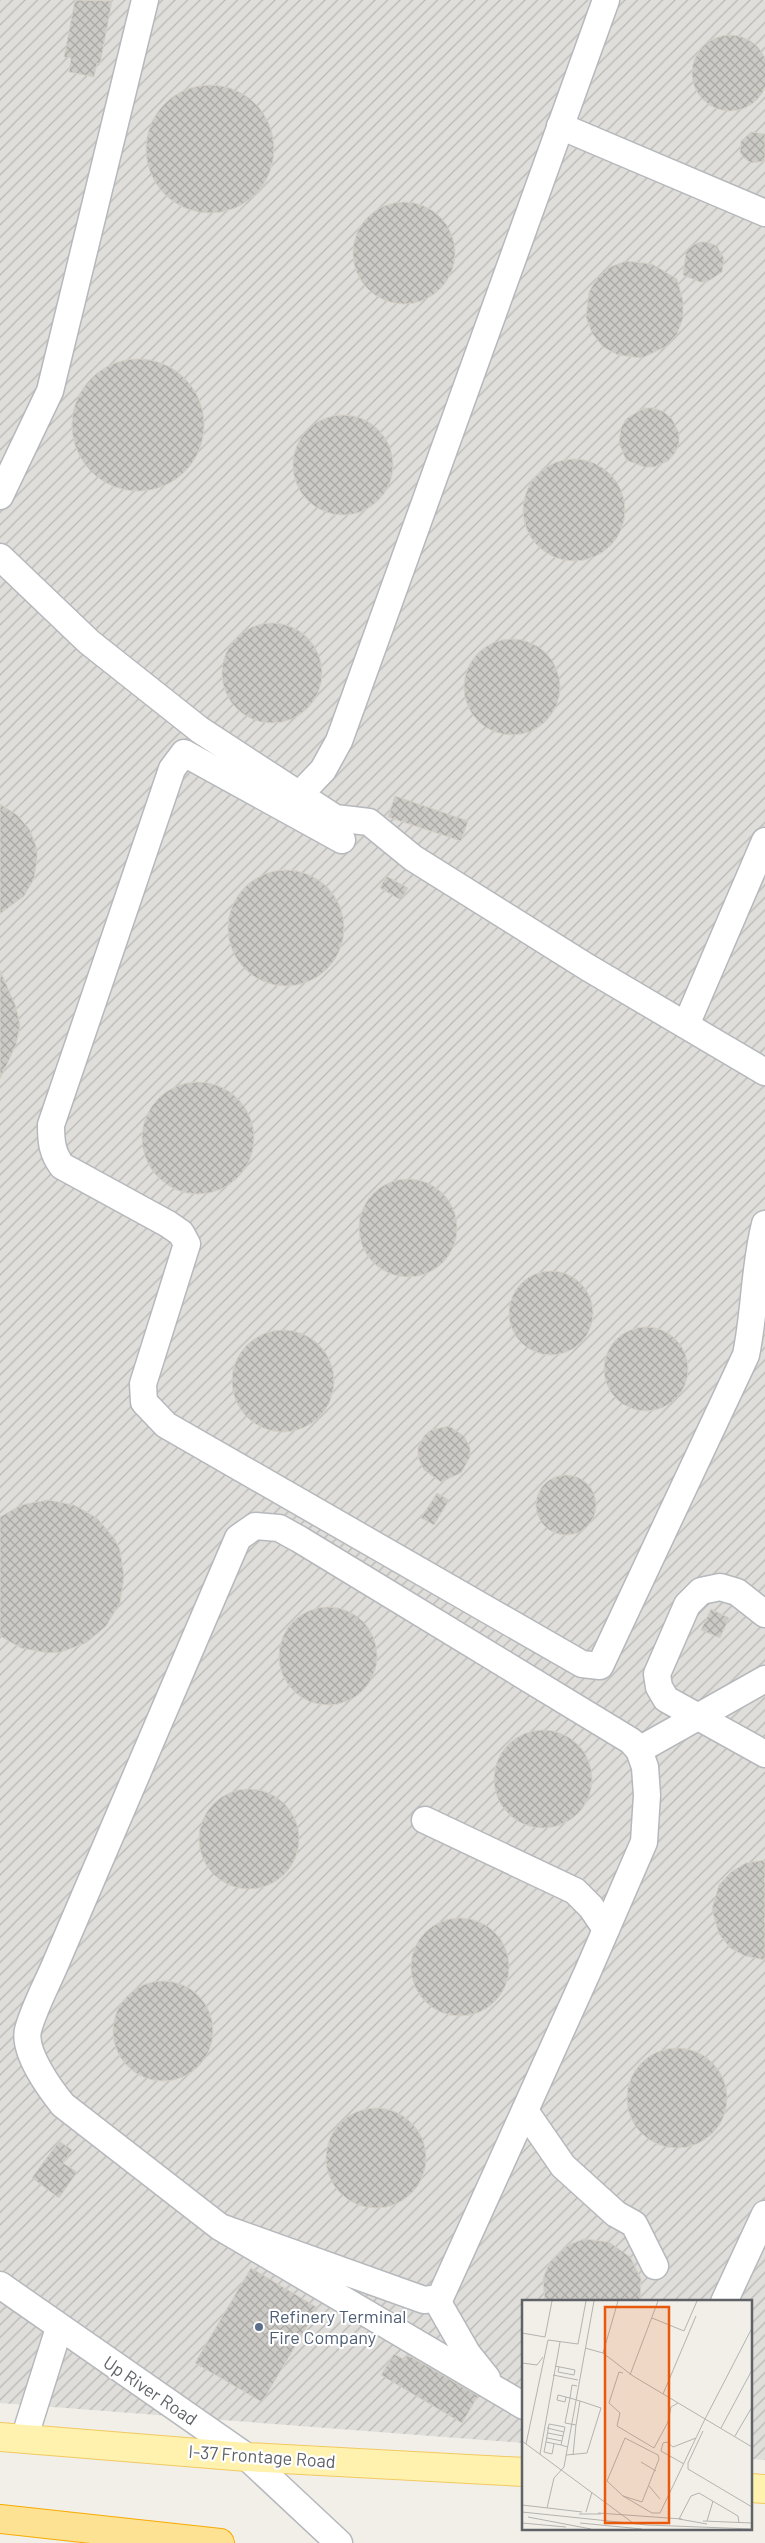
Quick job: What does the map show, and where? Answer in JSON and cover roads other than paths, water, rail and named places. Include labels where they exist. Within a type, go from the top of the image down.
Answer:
[{"type":"highway","points":[[0,2518],[220,2543]]},
{"type":"main road","name":"I-37 Frontage Road","points":[[12,2438],[247,2457],[522,2472]]},
{"type":"main road","points":[[752,2488],[765,2489]]},
{"type":"street","points":[[0,496],[50,391],[145,0]]},
{"type":"street","points":[[299,795],[323,770],[339,741],[606,0]]},
{"type":"street","points":[[560,126],[765,213]]},
{"type":"street","points":[[0,557],[89,642],[200,730],[335,818],[368,822],[413,858],[765,1072]]},
{"type":"street","points":[[342,840],[184,753],[172,769],[51,1125],[51,1142],[55,1156],[62,1166],[168,1224],[181,1233],[187,1244],[143,1384],[144,1402],[166,1425],[582,1664],[600,1666],[746,1355],[752,1325],[759,1247],[765,1224]]},
{"type":"street","points":[[686,1025],[765,841]]},
{"type":"street","points":[[220,2227],[424,2300],[440,2298],[644,1842],[647,1795],[645,1767],[639,1750],[631,1741],[279,1528],[255,1526],[238,1538],[28,2031],[28,2046],[44,2078],[63,2105],[220,2227],[522,2405]]},
{"type":"street","points":[[765,1614],[737,1592],[720,1587],[701,1591],[686,1605],[657,1674],[659,1687],[666,1699],[765,1754]]},
{"type":"street","points":[[639,1750],[765,1679]]},
{"type":"street","points":[[425,1820],[575,1890],[606,1929]]},
{"type":"street","points":[[525,2111],[563,2166],[616,2214],[634,2224],[655,2266]]},
{"type":"street","points":[[725,2300],[765,2214]]},
{"type":"street","name":"Up River Road","points":[[0,2285],[59,2328],[247,2457],[339,2543]]},
{"type":"street","points":[[436,2299],[466,2353],[497,2390]]},
{"type":"street","points":[[12,2438],[59,2328]]},
{"type":"place","name":"Refinery Terminal Fire Company","points":[[259,2327]]}]
